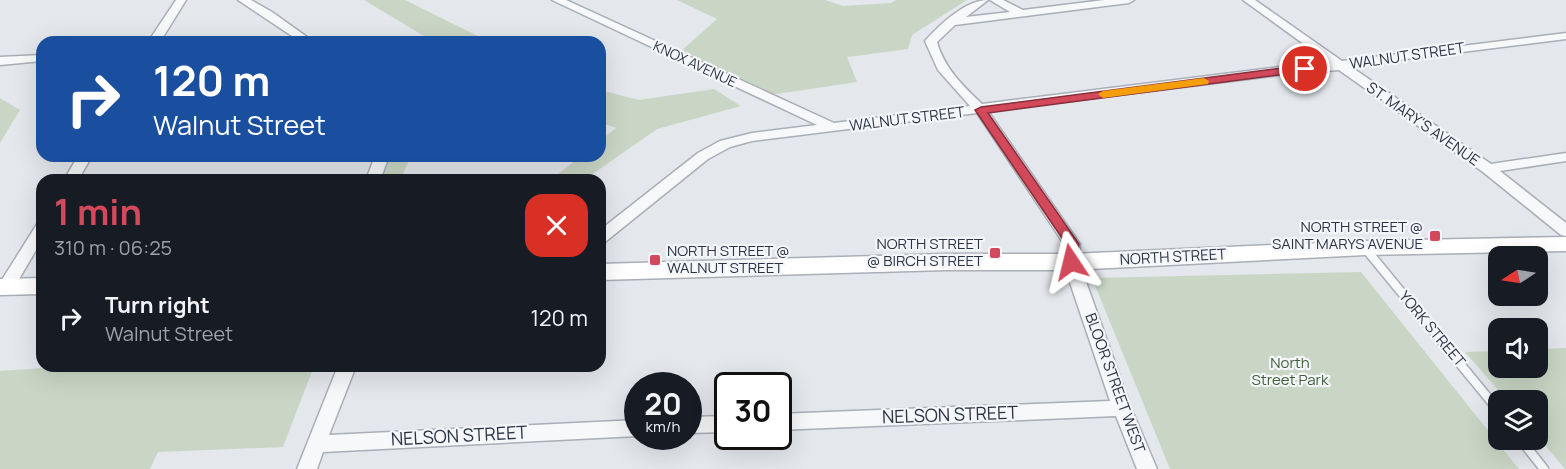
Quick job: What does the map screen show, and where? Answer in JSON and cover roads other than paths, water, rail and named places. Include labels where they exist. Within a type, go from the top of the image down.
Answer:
[{"type":"main road","name":"NORTH STREET","points":[[606,272],[946,262],[1071,262],[1365,248],[1566,244]]},
{"type":"main road","points":[[3,287],[36,286]]},
{"type":"street","points":[[158,36],[181,0]]},
{"type":"street","points":[[243,0],[299,36]]},
{"type":"street","name":"KNOX AVENUE","points":[[557,0],[834,128]]},
{"type":"street","points":[[951,23],[983,0]]},
{"type":"street","points":[[995,0],[1021,13]]},
{"type":"street","points":[[951,23],[1129,0]]},
{"type":"street","name":"ST. MARY'S AVENUE","points":[[1248,0],[1488,169],[1566,231]]},
{"type":"street","name":"BLOOR STREET WEST","points":[[951,23],[931,41],[933,52],[963,93],[981,110],[1072,244],[1071,262],[1122,408],[1147,469]]},
{"type":"street","name":"WALNUT STREET","points":[[606,233],[703,156],[725,144],[752,137],[1288,70],[1341,66],[1346,63],[1566,36]]},
{"type":"street","points":[[0,62],[36,59]]},
{"type":"street","points":[[1488,169],[1566,157]]},
{"type":"street","points":[[3,287],[36,236]]},
{"type":"street","points":[[306,469],[345,372]]},
{"type":"street","name":"NELSON STREET","points":[[792,421],[1122,408]]},
{"type":"street","name":"NELSON STREET","points":[[317,444],[624,429]]},
{"type":"lane","name":"YORK STREET","points":[[1365,248],[1488,398]]},
{"type":"lane","points":[[1529,450],[1544,469]]},
{"type":"place","name":"NORTH STREET @ SAINT MARYS AVENUE","points":[[1435,236]]},
{"type":"place","name":"NORTH STREET @ BIRCH STREET","points":[[995,253]]},
{"type":"place","name":"NORTH STREET @ WALNUT STREET","points":[[655,260]]},
{"type":"park label","name":"North Street Park","points":[[1290,372]]}]
